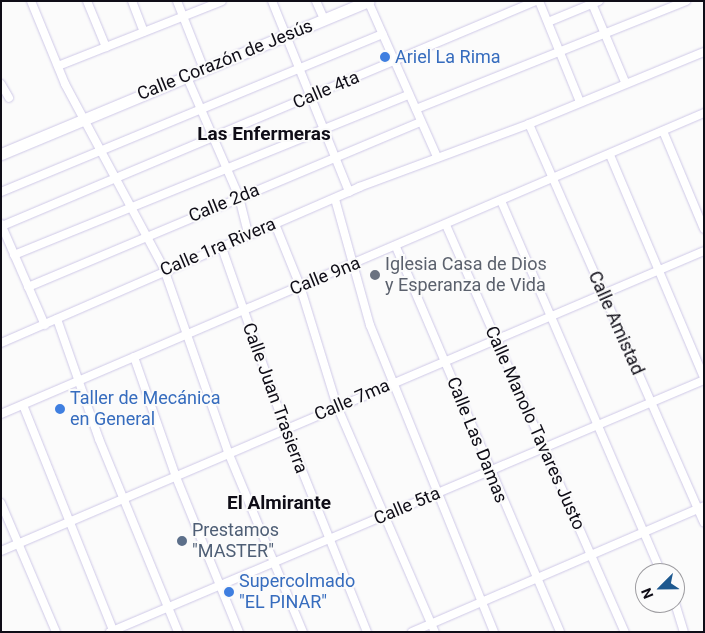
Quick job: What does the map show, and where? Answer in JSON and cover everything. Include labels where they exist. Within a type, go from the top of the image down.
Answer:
[{"type":"street","points":[[31,1],[58,66],[83,119],[148,234],[164,269],[228,452],[303,632]]},
{"type":"street","points":[[88,1],[106,47]]},
{"type":"street","points":[[132,1],[144,32]]},
{"type":"street","points":[[177,1],[203,67]]},
{"type":"street","points":[[58,66],[222,1]]},
{"type":"street","points":[[272,1],[350,192]]},
{"type":"street","points":[[316,1],[324,19]]},
{"type":"street","points":[[368,1],[437,157]]},
{"type":"street","name":"Calle Corazón de Jesús","points":[[1,154],[203,67],[368,1]]},
{"type":"street","points":[[537,1],[548,22],[580,102]]},
{"type":"street","name":"Calle 4ta","points":[[2,225],[116,179],[537,1]]},
{"type":"street","points":[[416,109],[605,36],[686,1]]},
{"type":"street","points":[[548,22],[594,2],[605,36],[625,82]]},
{"type":"street","points":[[1,192],[382,34]]},
{"type":"street","name":"Calle 1ra Rivera","points":[[1,343],[221,245],[437,157],[529,124],[625,82],[704,52]]},
{"type":"street","points":[[186,75],[239,197],[248,234]]},
{"type":"street","points":[[2,87],[8,98]]},
{"type":"street","points":[[14,255],[410,95]]},
{"type":"street","name":"Calle 9na","points":[[1,414],[300,286],[554,181],[704,113]]},
{"type":"street","name":"Calle 2da","points":[[28,287],[148,234],[421,122]]},
{"type":"street","name":"Calle Amistad","points":[[529,124],[651,402],[701,507],[704,522]]},
{"type":"street","points":[[662,131],[704,228]]},
{"type":"street","points":[[610,155],[704,379]]},
{"type":"street","points":[[335,199],[391,383],[435,494],[494,632]]},
{"type":"street","points":[[502,203],[657,563]]},
{"type":"street","points":[[274,224],[300,286],[337,406],[435,632]]},
{"type":"street","points":[[2,225],[44,325]]},
{"type":"street","name":"Calle Manolo Tavares Justo","points":[[446,225],[625,632]]},
{"type":"street","name":"Calle Juan Trasierra","points":[[221,245],[285,428],[328,540],[368,632]]},
{"type":"street","name":"Calle Las Damas","points":[[396,247],[445,361],[488,471],[560,632]]},
{"type":"street","name":"Calle 7ma","points":[[1,551],[176,477],[228,452],[704,251]]},
{"type":"street","points":[[57,319],[122,500],[178,632]]},
{"type":"street","points":[[134,357],[176,477],[218,586],[239,632]]},
{"type":"street","name":"Calle 5ta","points":[[113,631],[704,379]]},
{"type":"street","points":[[23,405],[68,523],[113,631]]},
{"type":"street","points":[[1,502],[56,632]]},
{"type":"street","points":[[412,632],[535,576],[701,507]]},
{"type":"street","points":[[678,613],[684,632]]},
{"type":"place","name":"Ariel La Rima","points":[[385,57]]},
{"type":"place","name":"Iglesia Casa de Dios y Esperanza de Vida","points":[[375,275]]},
{"type":"place","name":"Taller de Mecánica en General","points":[[60,409]]},
{"type":"place","name":"Prestamos \"MASTER\"","points":[[182,541]]},
{"type":"place","name":"Supercolmado \"EL PINAR\"","points":[[229,592]]},
{"type":"district","name":"Las Enfermeras","points":[[264,134]]},
{"type":"district","name":"El Almirante","points":[[279,503]]}]
